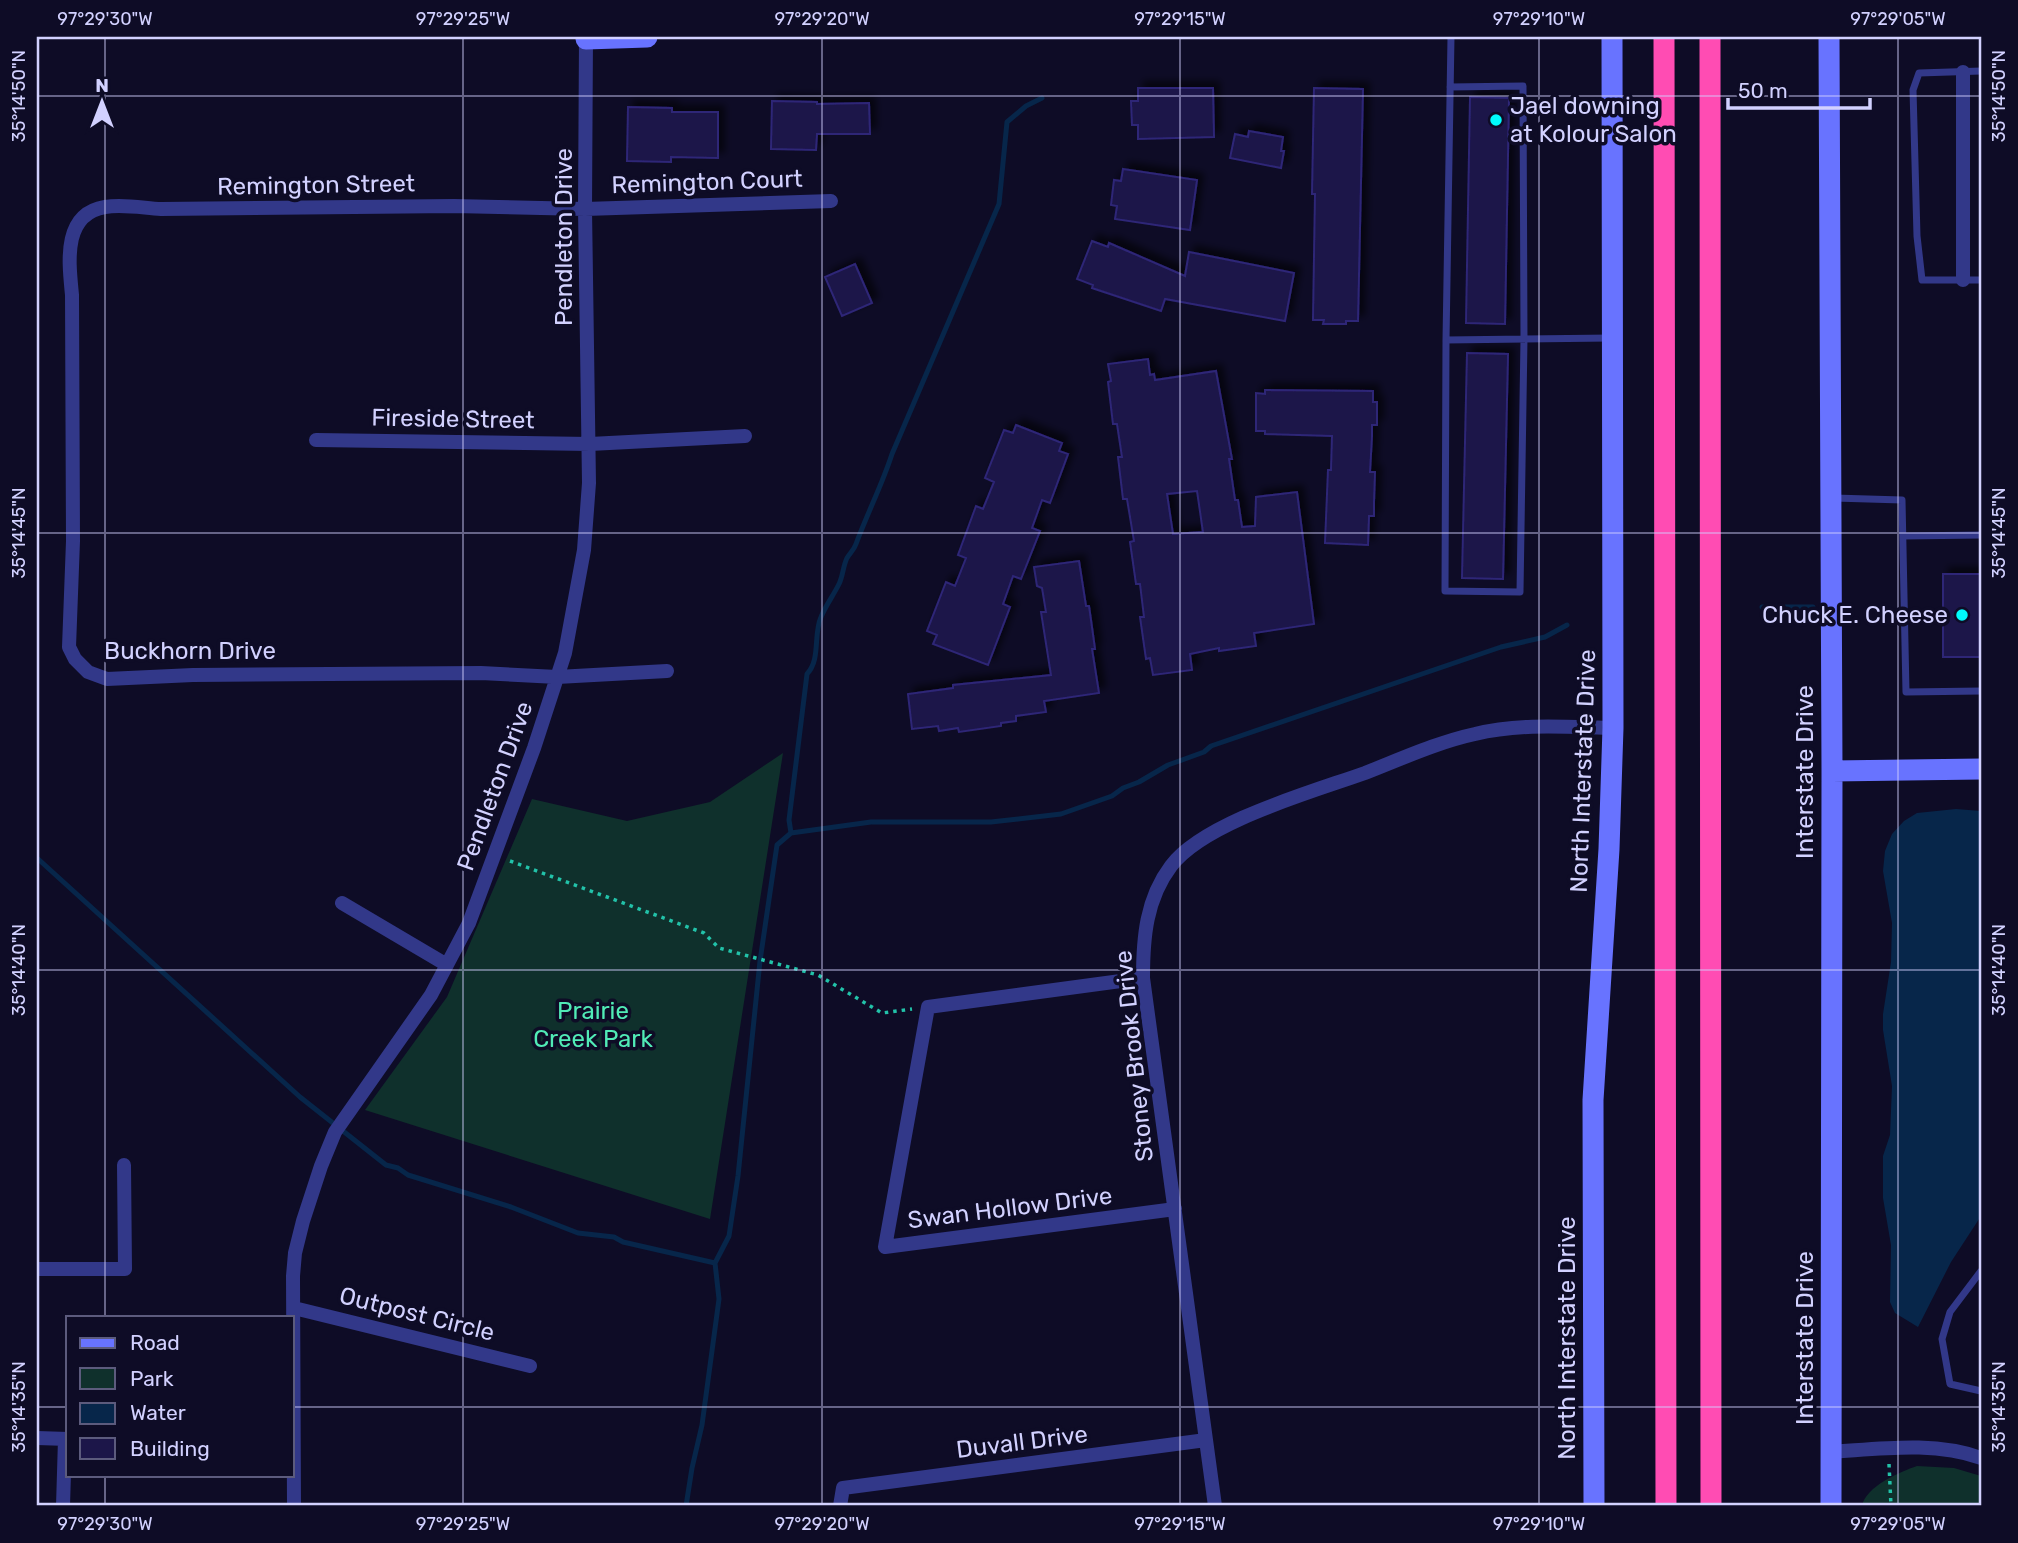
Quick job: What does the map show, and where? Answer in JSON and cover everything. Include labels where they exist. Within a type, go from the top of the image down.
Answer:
[{"type":"highway","points":[[1664,37],[1666,1506]]},
{"type":"highway","points":[[1710,37],[1711,1506]]},
{"type":"street","points":[[586,38],[647,37]]},
{"type":"street","name":"North Interstate Drive","points":[[1594,1506],[1593,1100],[1609,849],[1613,728],[1612,37]]},
{"type":"street","name":"Interstate Drive","points":[[1829,37],[1831,1506]]},
{"type":"street","name":"Pendleton Drive","points":[[294,1316],[295,1253],[321,1166],[335,1132],[431,995],[469,922],[534,748],[565,653],[584,550],[590,444],[585,209],[586,38]]},
{"type":"street","points":[[1963,72],[1963,280]]},
{"type":"street","name":"Remington Court","points":[[585,209],[831,201]]},
{"type":"street","name":"Remington Street","points":[[69,246],[81,219],[103,207],[111,206],[161,209],[454,206],[585,209]]},
{"type":"street","name":"Buckhorn Drive","points":[[69,246],[72,295],[73,541],[69,647],[81,667],[107,679],[193,674],[481,673],[557,677],[667,671]]},
{"type":"street","name":"Fireside Street","points":[[316,440],[590,444],[745,436]]},
{"type":"street","name":"Stoney Brook Drive","points":[[1215,1506],[1143,978],[1144,931],[1157,889],[1171,866],[1182,855],[1224,827],[1474,734],[1520,727],[1613,728]]},
{"type":"street","points":[[1832,771],[1981,769]]},
{"type":"street","points":[[342,903],[447,965]]},
{"type":"street","points":[[928,1007],[1143,978]]},
{"type":"street","name":"Swan Hollow Drive","points":[[928,1007],[884,1247],[1175,1209]]},
{"type":"street","points":[[37,1269],[125,1269],[124,1166]]},
{"type":"street","name":"Outpost Circle","points":[[294,1308],[530,1366]]},
{"type":"street","points":[[37,1438],[66,1439]]},
{"type":"street","name":"Duvall Drive","points":[[840,1506],[844,1488],[1206,1440]]},
{"type":"street","points":[[1830,1452],[1888,1448],[1944,1450],[1981,1458]]},
{"type":"street","points":[[63,1506],[66,1456]]},
{"type":"street","name":"Pendleton Drive","points":[[294,1476],[294,1506]]},
{"type":"lane","points":[[1450,87],[1523,86],[1524,339],[1520,592],[1445,591],[1446,340],[1450,87],[1451,37]]},
{"type":"lane","points":[[1981,71],[1919,74],[1913,90],[1917,236],[1922,280],[1981,280]]},
{"type":"lane","points":[[1446,340],[1612,338]]},
{"type":"lane","points":[[1830,498],[1902,500],[1906,692],[1981,691]]},
{"type":"lane","points":[[1903,536],[1981,535]]},
{"type":"lane","points":[[1981,1272],[1950,1312],[1942,1339],[1950,1384],[1981,1391]]},
{"type":"path","points":[[495,855],[704,933],[719,948],[818,975],[882,1013],[928,1007]]},
{"type":"path","points":[[1888,1448],[1891,1506]]},
{"type":"green space","name":"Prairie Creek Park","points":[[783,753],[710,1219],[365,1110],[447,997],[532,799],[627,821],[710,802]]},
{"type":"green space","points":[[1917,1466],[1954,1468],[1981,1476],[1981,1506],[1862,1506],[1877,1486]]},
{"type":"water","points":[[1956,809],[1981,811],[1981,1216],[1951,1262],[1918,1327],[1895,1313],[1890,1302],[1891,1245],[1883,1198],[1883,1156],[1890,1135],[1892,1086],[1883,1014],[1891,962],[1892,923],[1883,871],[1885,851],[1892,834],[1904,821],[1917,813]]},
{"type":"building","points":[[1138,88],[1213,88],[1214,137],[1138,139],[1138,125],[1132,125],[1131,101],[1138,101]]},
{"type":"building","points":[[1314,88],[1363,89],[1358,321],[1346,321],[1346,324],[1323,324],[1324,320],[1313,320]]},
{"type":"building","points":[[1470,97],[1509,98],[1505,324],[1466,323]]},
{"type":"building","points":[[772,101],[869,103],[870,134],[817,134],[816,150],[771,149]]},
{"type":"building","points":[[628,107],[672,108],[672,112],[718,112],[718,158],[671,157],[671,162],[627,161]]},
{"type":"building","points":[[1249,131],[1283,137],[1281,168],[1230,158],[1235,134],[1248,137]]},
{"type":"building","points":[[1123,169],[1197,180],[1190,230],[1115,219],[1117,206],[1111,205],[1114,180],[1121,181]]},
{"type":"building","points":[[1092,241],[1108,247],[1109,243],[1185,276],[1189,252],[1294,273],[1285,321],[1165,299],[1161,311],[1092,288],[1093,285],[1077,279]]},
{"type":"building","points":[[855,264],[872,303],[842,316],[825,277]]},
{"type":"building","points":[[1467,353],[1508,354],[1503,579],[1462,578]]},
{"type":"building","points":[[1148,359],[1150,375],[1154,374],[1155,380],[1216,371],[1232,459],[1229,459],[1235,500],[1238,500],[1242,527],[1255,526],[1256,497],[1297,492],[1314,624],[1254,633],[1256,646],[1219,651],[1219,648],[1190,654],[1192,670],[1153,675],[1150,658],[1146,659],[1140,617],[1144,617],[1140,584],[1136,584],[1130,542],[1134,541],[1127,499],[1123,499],[1118,457],[1122,457],[1117,424],[1113,424],[1108,364]],"holes":[[[1197,491],[1203,532],[1173,534],[1167,494]]]},
{"type":"building","points":[[1265,390],[1373,391],[1373,402],[1377,402],[1377,425],[1372,425],[1370,472],[1375,472],[1374,516],[1369,516],[1368,545],[1325,543],[1332,436],[1265,434],[1265,431],[1256,431],[1256,393],[1265,394]]},
{"type":"building","points":[[1016,425],[1062,443],[1059,451],[1068,454],[1050,503],[1042,500],[1032,528],[1040,531],[1021,579],[1013,576],[1003,604],[1010,607],[988,665],[933,644],[937,635],[927,631],[946,582],[955,586],[966,558],[958,555],[976,506],[983,509],[994,482],[985,478],[1004,430],[1013,433]]},
{"type":"building","points":[[1079,561],[1086,606],[1089,606],[1099,693],[1044,701],[1046,712],[1016,716],[1016,721],[1001,723],[1001,726],[959,732],[958,728],[939,731],[938,726],[912,729],[908,694],[953,688],[953,685],[1051,675],[1041,612],[1046,612],[1042,588],[1037,586],[1034,567]]},
{"type":"building","name":"Chuck E. Cheese","points":[[1943,574],[1981,574],[1981,657],[1943,657]]},
{"type":"waterway","points":[[791,833],[789,820],[807,674],[814,661],[821,617],[839,584],[847,558],[855,546],[999,204],[1007,122],[1026,106],[1042,98]]},
{"type":"waterway","points":[[1762,607],[1813,607]]},
{"type":"waterway","points":[[686,1506],[702,1425],[719,1299],[715,1263],[729,1236],[738,1176],[760,961],[777,845],[791,833],[871,822],[991,822],[1061,814],[1112,796],[1168,765],[1204,752],[1211,746],[1501,647],[1545,637],[1567,625]]},
{"type":"waterway","points":[[37,858],[300,1097],[386,1165],[398,1168],[408,1175],[511,1207],[578,1233],[614,1237],[623,1242],[715,1263]]},
{"type":"place","name":"Jael downing at Kolour Salon","points":[[1496,120]]},
{"type":"place","name":"Chuck E. Cheese","points":[[1962,615]]}]
